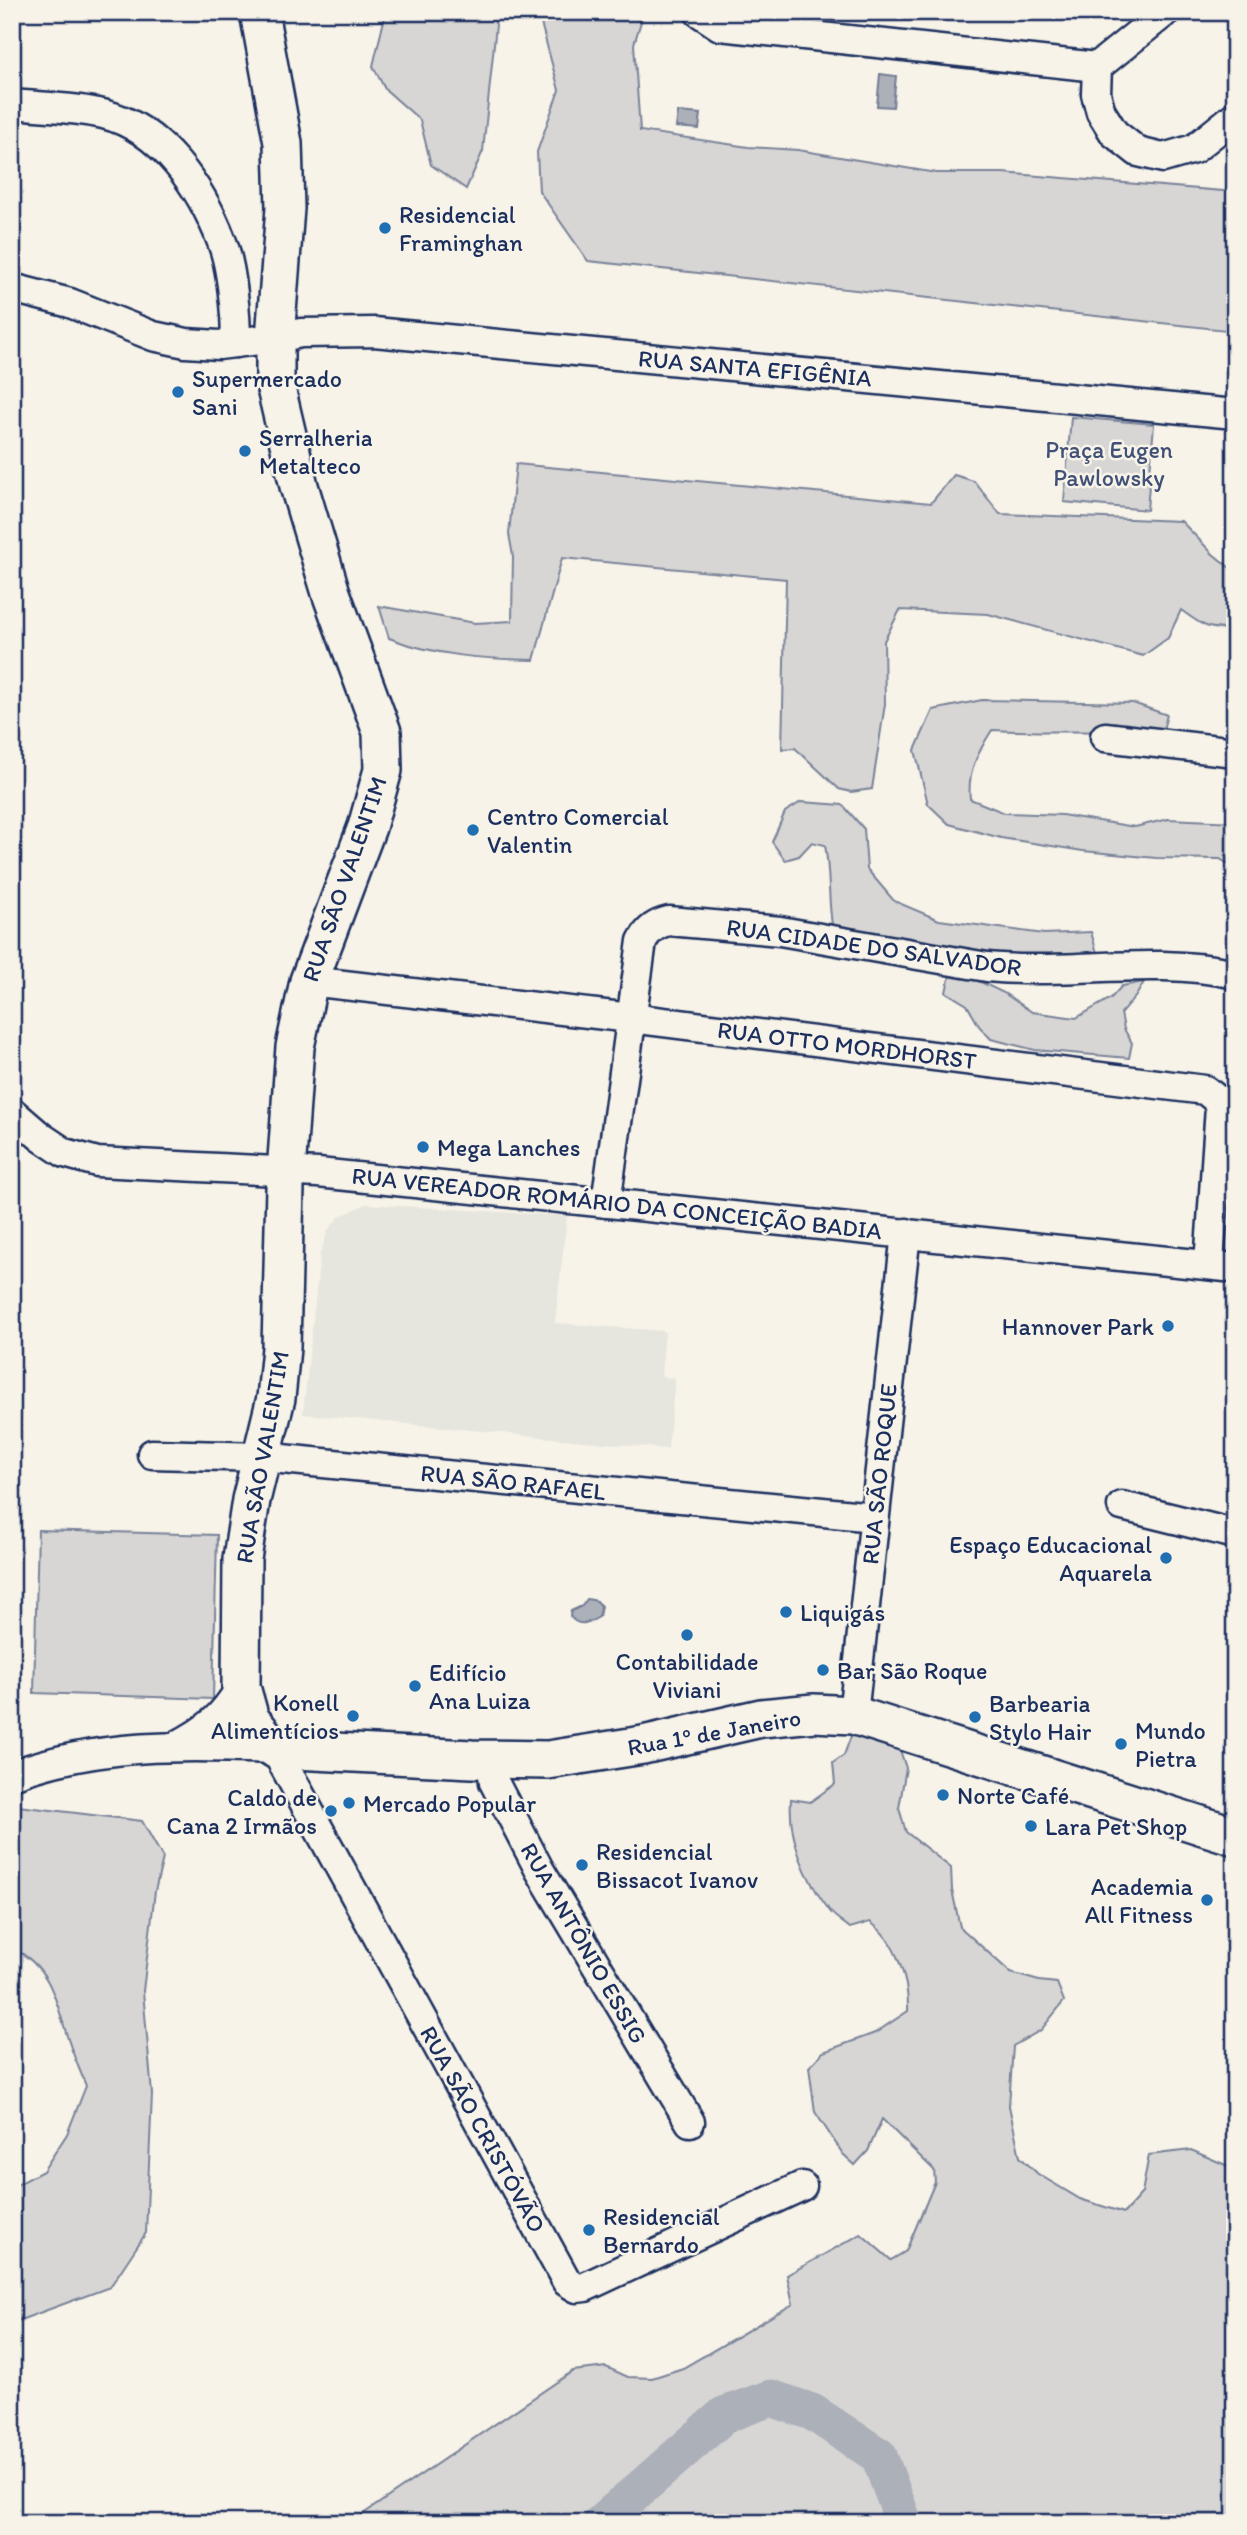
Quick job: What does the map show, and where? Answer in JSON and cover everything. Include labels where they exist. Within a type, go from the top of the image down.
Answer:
[{"type":"main road","name":"RUA SÃO VALENTIM","points":[[259,12],[282,143],[285,208],[275,338],[275,384],[299,486],[331,593],[382,732],[383,770],[377,795],[309,981],[295,1047],[286,1170],[281,1348],[276,1398],[246,1528],[242,1559],[241,1687],[250,1719],[275,1749]]},
{"type":"main road","name":"Rua 1º de Janeiro","points":[[275,1749],[548,1760],[596,1754],[768,1717],[814,1713],[853,1715],[1235,1836]]},
{"type":"street","points":[[699,12],[720,26],[1097,67],[1165,12]]},
{"type":"street","points":[[1097,67],[1096,94],[1101,112],[1114,133],[1138,152],[1163,158],[1194,149],[1235,116]]},
{"type":"street","points":[[12,104],[104,114],[135,127],[158,144],[180,166],[203,201],[223,244],[236,316],[236,343]]},
{"type":"street","name":"RUA SANTA EFIGÊNIA","points":[[12,288],[70,303],[153,336],[186,343],[236,343],[301,333],[374,332],[1235,414]]},
{"type":"street","points":[[1105,737],[1235,752]]},
{"type":"street","name":"RUA CIDADE DO SALVADOR","points":[[606,1203],[642,940],[657,923],[669,921],[780,931],[1019,970],[1177,965],[1235,974]]},
{"type":"street","name":"RUA OTTO MORDHORST","points":[[309,981],[631,1018],[1205,1090],[1215,1098],[1220,1107],[1222,1266]]},
{"type":"street","name":"RUA VEREADOR ROMÁRIO DA CONCEIÇÃO BADIA","points":[[12,1112],[41,1138],[65,1153],[97,1162],[286,1170],[1222,1266]]},
{"type":"street","name":"RUA SÃO ROQUE","points":[[853,1715],[906,1233]]},
{"type":"street","name":"RUA SÃO RAFAEL","points":[[152,1454],[262,1457],[874,1517]]},
{"type":"street","points":[[1122,1506],[1235,1534]]},
{"type":"street","name":"Rua 1º de Janeiro","points":[[176,1746],[217,1721],[241,1687]]},
{"type":"street","name":"Rua 1º de Janeiro","points":[[12,1775],[71,1758],[127,1748],[176,1746],[275,1749]]},
{"type":"street","name":"RUA SÃO CRISTÓVÃO","points":[[275,1749],[567,2282],[577,2288],[585,2287],[803,2186]]},
{"type":"street","name":"RUA ANTÔNIO ESSIG","points":[[491,1759],[494,1783],[539,1869],[690,2122]]},
{"type":"shaded area","points":[[880,74],[896,76],[893,107],[877,106]]},
{"type":"shaded area","points":[[678,112],[701,114],[699,129],[676,127]]},
{"type":"shaded area","points":[[366,1204],[567,1216],[555,1323],[665,1331],[661,1377],[675,1378],[668,1449],[303,1414],[320,1254],[328,1230],[339,1217]]},
{"type":"shaded area","points":[[587,1599],[597,1601],[601,1606],[599,1617],[588,1622],[576,1622],[570,1616],[571,1611],[582,1606]]},
{"type":"green space","points":[[386,12],[491,12],[496,25],[483,151],[466,189],[431,165],[420,120],[385,89],[373,66]]},
{"type":"green space","points":[[538,12],[644,12],[634,44],[640,131],[748,147],[798,150],[936,173],[1003,173],[1235,192],[1235,331],[588,261],[539,191],[537,152],[559,90]]},
{"type":"green space","name":"Praça Eugen Pawlowsky","points":[[1071,417],[1154,424],[1147,510],[1064,502]]},
{"type":"green space","points":[[516,464],[931,503],[954,475],[974,481],[1000,514],[1181,521],[1235,572],[1235,629],[1206,626],[1181,610],[1168,638],[1143,656],[988,614],[900,610],[884,641],[885,704],[872,789],[851,792],[839,789],[795,748],[782,749],[786,579],[562,558],[534,660],[442,653],[389,638],[379,606],[475,623],[512,621],[513,556],[509,534]]},
{"type":"green space","points":[[982,700],[1133,703],[1167,715],[1162,733],[992,730],[975,763],[970,780],[970,799],[1005,813],[1062,815],[1135,827],[1168,819],[1235,822],[1235,868],[1220,859],[1156,858],[1083,851],[1001,838],[949,824],[928,804],[915,750],[933,710]]},
{"type":"green space","points":[[801,802],[843,805],[864,829],[867,869],[894,901],[939,920],[1044,934],[1091,932],[1097,953],[1058,959],[982,955],[832,925],[825,845],[812,842],[799,856],[785,860],[772,842],[785,812]]},
{"type":"green space","points":[[964,974],[1004,993],[1032,1012],[1076,1018],[1111,998],[1122,986],[1144,982],[1121,1013],[1124,1029],[1132,1043],[1129,1058],[1035,1050],[991,1039],[979,1026],[967,1005],[946,992],[950,975]]},
{"type":"green space","points":[[38,1530],[217,1535],[213,1699],[34,1693]]},
{"type":"green space","points":[[864,1733],[899,1747],[906,1768],[899,1808],[906,1832],[951,1868],[952,1890],[960,1927],[1011,1973],[1057,1983],[1064,2001],[1041,2030],[1013,2046],[1009,2106],[1020,2157],[1038,2174],[1080,2199],[1124,2213],[1142,2193],[1149,2155],[1191,2150],[1235,2169],[1235,2523],[350,2523],[573,2371],[606,2367],[628,2377],[652,2378],[683,2368],[793,2304],[787,2275],[861,2234],[891,2260],[906,2251],[935,2182],[934,2170],[882,2119],[868,2151],[855,2165],[843,2154],[815,2112],[809,2067],[823,2052],[875,2033],[908,2011],[903,1974],[887,1939],[870,1922],[850,1928],[831,1913],[806,1871],[792,1829],[791,1799],[810,1802],[835,1784],[833,1763],[844,1755],[851,1736]]},
{"type":"green space","points":[[18,1806],[142,1821],[163,1858],[155,1891],[143,1991],[152,2094],[146,2233],[110,2287],[12,2323],[12,2185],[15,2186],[43,2171],[67,2134],[86,2086],[56,1999],[44,1975],[36,1965],[12,1948],[12,1808]]},
{"type":"waterway","points":[[601,2523],[724,2415],[771,2398],[812,2412],[879,2456],[904,2523]]},
{"type":"place","name":"Residencial Framinghan","points":[[385,228]]},
{"type":"place","name":"Supermercado Sani","points":[[178,392]]},
{"type":"place","name":"Serralheria Metalteco","points":[[245,451]]},
{"type":"place","name":"Centro Comercial Valentin","points":[[473,830]]},
{"type":"place","name":"Mega Lanches","points":[[423,1147]]},
{"type":"place","name":"Hannover Park","points":[[1168,1326]]},
{"type":"place","name":"Espaço Educacional Aquarela","points":[[1166,1558]]},
{"type":"place","name":"Liquigás","points":[[786,1612]]},
{"type":"place","name":"Contabilidade Viviani","points":[[687,1635]]},
{"type":"place","name":"Bar São Roque","points":[[823,1670]]},
{"type":"place","name":"Edifício Ana Luiza","points":[[415,1686]]},
{"type":"place","name":"Konell Alimentícios","points":[[353,1716]]},
{"type":"place","name":"Barbearia Stylo Hair","points":[[975,1717]]},
{"type":"place","name":"Mundo Pietra","points":[[1121,1744]]},
{"type":"place","name":"Norte Café","points":[[943,1795]]},
{"type":"place","name":"Mercado Popular","points":[[349,1803]]},
{"type":"place","name":"Caldo de Cana 2 Irmãos","points":[[331,1811]]},
{"type":"place","name":"Lara Pet Shop","points":[[1031,1826]]},
{"type":"place","name":"Residencial Bissacot Ivanov","points":[[582,1865]]},
{"type":"place","name":"Academia All Fitness","points":[[1207,1900]]},
{"type":"place","name":"Residencial Bernardo","points":[[589,2230]]}]
